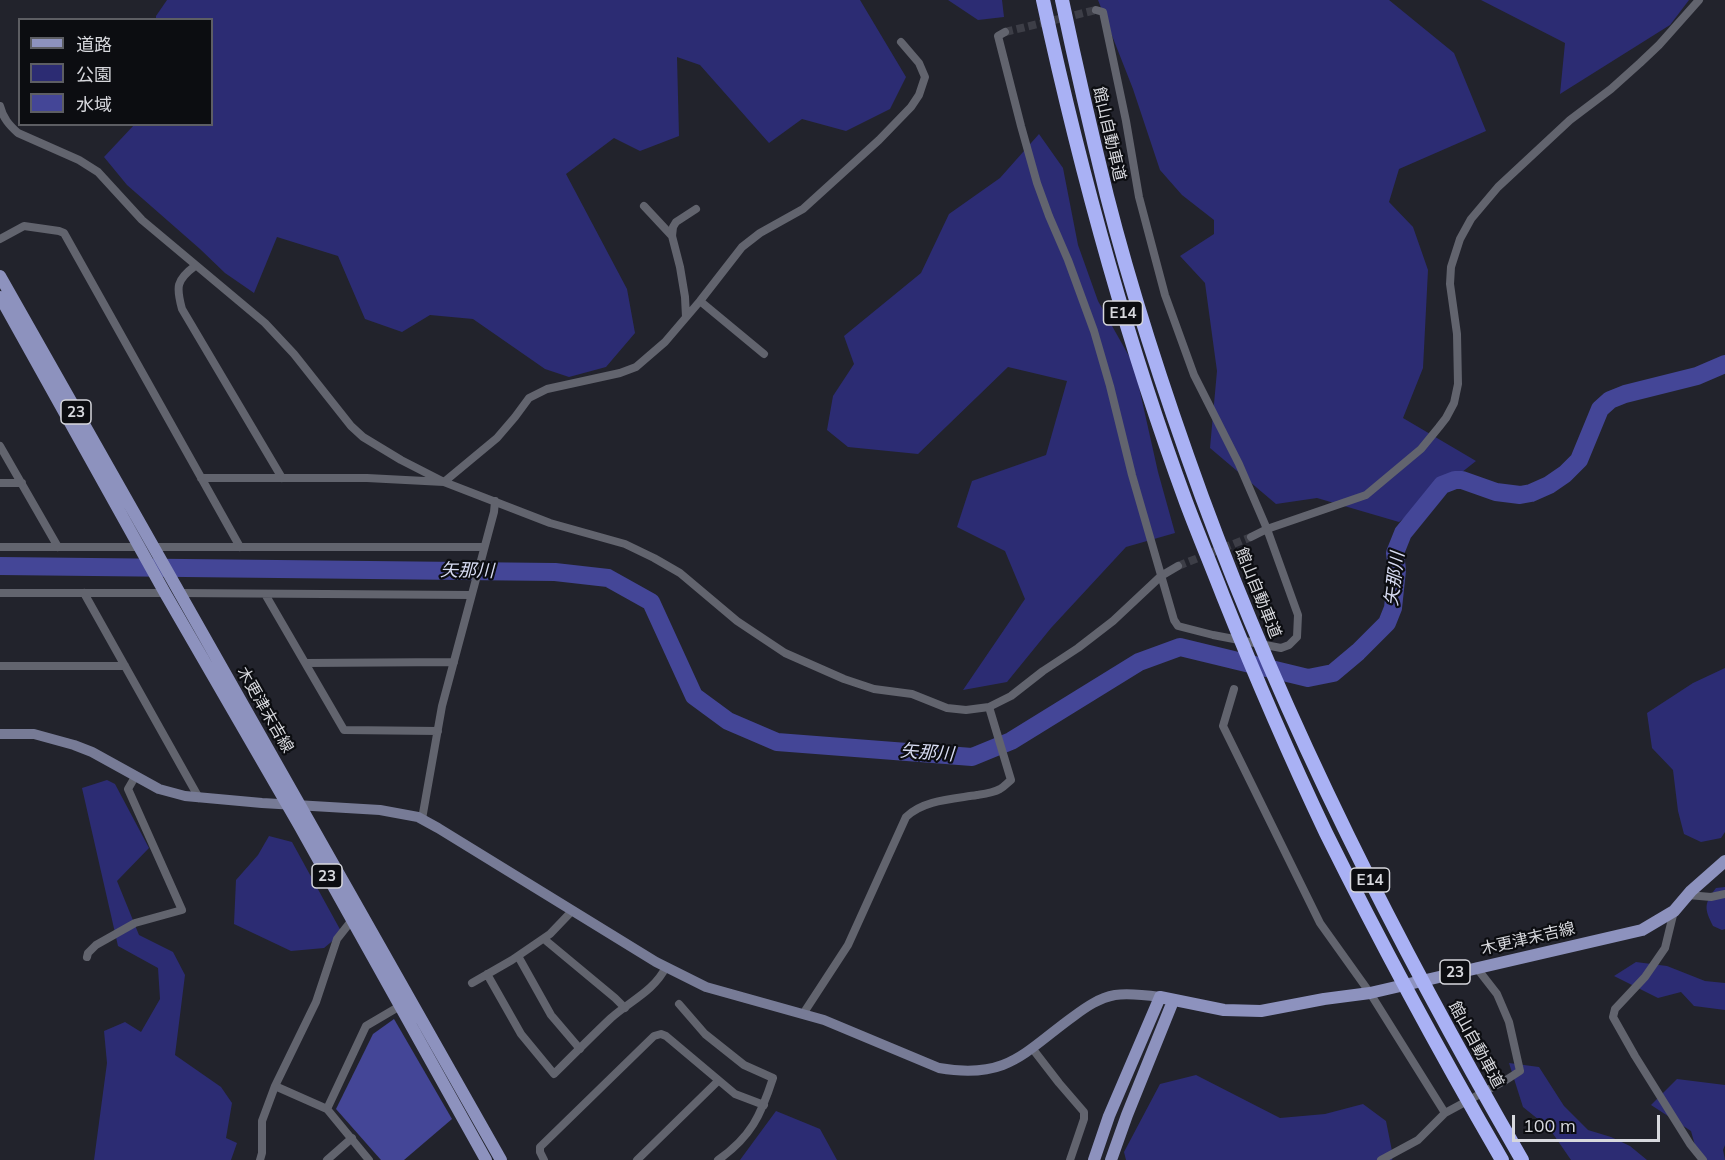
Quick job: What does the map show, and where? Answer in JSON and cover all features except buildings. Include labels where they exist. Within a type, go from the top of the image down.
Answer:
[{"type":"highway","name":"館山自動車道","points":[[1043,0],[1059,76],[1091,203],[1137,361],[1186,503],[1265,699],[1326,832],[1384,946],[1502,1160]]},
{"type":"highway","name":"館山自動車道","points":[[1062,0],[1108,198],[1131,282],[1202,497],[1249,616],[1317,773],[1399,938],[1522,1160]]},
{"type":"main road","name":"木更津末吉線","points":[[0,276],[146,547],[165,593],[486,1160]]},
{"type":"main road","name":"木更津末吉線","points":[[0,297],[146,547],[180,593],[501,1160]]},
{"type":"main road","name":"木更津末吉線","points":[[1160,997],[1224,1010],[1261,1011],[1370,993],[1642,930],[1674,911],[1725,861]]},
{"type":"main road","points":[[1094,1160],[1109,1116],[1160,997]]},
{"type":"main road","points":[[1112,1160],[1127,1114],[1173,1001]]},
{"type":"street","points":[[1251,537],[1267,529],[1366,495],[1421,449],[1446,418],[1454,403],[1458,384],[1457,334],[1451,293],[1451,267],[1460,239],[1471,219],[1498,188],[1570,120],[1611,89],[1640,63],[1699,0]]},
{"type":"street","points":[[1005,32],[998,36],[1021,126],[1049,216],[1094,331],[1174,620],[1178,626],[1203,633],[1270,647],[1286,647],[1297,637],[1298,615],[1267,529],[1239,464],[1194,375],[1165,295],[1138,197],[1126,121],[1103,12],[1096,10]]},
{"type":"street","points":[[201,478],[367,478],[444,482],[497,438],[529,398],[547,389],[620,373],[636,366],[664,342],[742,247],[760,232],[803,209],[879,140],[911,107],[926,77],[919,63],[901,42]]},
{"type":"street","points":[[0,106],[2,115],[18,133],[98,171],[142,220],[265,323],[294,354],[351,426],[363,437],[444,482],[550,523],[625,544],[654,558],[680,573],[737,621],[785,653],[844,679],[874,689],[912,694],[947,708],[966,710],[989,707],[1011,696],[1113,621],[1161,576],[1178,566]]},
{"type":"street","points":[[644,206],[672,236]]},
{"type":"street","points":[[686,317],[680,267],[672,236],[676,222],[696,209]]},
{"type":"street","points":[[0,239],[24,226],[64,233],[240,547]]},
{"type":"street","points":[[195,266],[177,285],[182,309],[282,478]]},
{"type":"street","points":[[699,301],[764,354]]},
{"type":"street","points":[[0,446],[58,547]]},
{"type":"street","points":[[0,483],[22,483]]},
{"type":"street","points":[[422,819],[442,706],[495,501]]},
{"type":"street","points":[[0,547],[240,547],[483,551]]},
{"type":"street","points":[[0,593],[472,592]]},
{"type":"street","points":[[84,593],[199,798]]},
{"type":"street","points":[[265,594],[344,730],[438,731]]},
{"type":"street","points":[[306,663],[454,662]]},
{"type":"street","points":[[0,666],[125,666]]},
{"type":"street","points":[[1234,689],[1223,726],[1320,923],[1370,993],[1445,1113]]},
{"type":"street","points":[[803,1014],[848,945],[906,817],[938,801],[998,790],[1011,780],[989,707]]},
{"type":"street","points":[[0,734],[34,734],[55,739],[92,753],[135,777],[169,792],[199,798],[387,811],[422,819],[666,968],[706,987],[824,1020],[939,1068],[957,1071],[994,1069],[1009,1064],[1096,1001],[1113,995],[1160,997]]},
{"type":"street","points":[[87,957],[88,952],[96,945],[135,923],[182,910],[128,789],[135,777]]},
{"type":"street","points":[[1688,895],[1711,897],[1725,894]]},
{"type":"street","points":[[471,983],[544,939],[572,911]]},
{"type":"street","points":[[1674,911],[1665,948],[1646,977],[1615,1009],[1613,1017],[1690,1144],[1703,1160]]},
{"type":"street","points":[[260,1160],[262,1121],[275,1086],[316,1002],[337,939],[352,920]]},
{"type":"street","points":[[544,939],[625,1008]]},
{"type":"street","points":[[518,956],[551,1015],[580,1049]]},
{"type":"street","points":[[1381,1160],[1418,1140],[1445,1113],[1520,1071],[1509,1022],[1497,994],[1476,967]]},
{"type":"street","points":[[487,974],[521,1034],[554,1074],[612,1017],[651,989],[661,979],[666,968]]},
{"type":"street","points":[[679,1004],[705,1034],[744,1065],[773,1078],[764,1105],[753,1127],[718,1160]]},
{"type":"street","points":[[327,1109],[366,1026],[400,1006]]},
{"type":"street","points":[[544,1160],[540,1147],[654,1036],[661,1034],[735,1094],[764,1105]]},
{"type":"street","points":[[1032,1048],[1084,1112],[1084,1119],[1070,1160]]},
{"type":"street","points":[[637,1160],[718,1081]]},
{"type":"street","points":[[275,1086],[327,1109],[369,1160]]},
{"type":"street","points":[[327,1160],[352,1138]]},
{"type":"green space","points":[[167,0],[860,0],[906,77],[890,109],[846,131],[802,119],[769,143],[700,65],[677,57],[679,136],[640,151],[614,138],[566,174],[627,289],[635,333],[606,367],[569,377],[545,369],[473,319],[430,315],[402,332],[365,319],[338,256],[277,237],[254,293],[225,273],[127,185],[104,157],[133,126],[213,126],[213,18],[156,18]]},
{"type":"green space","points":[[948,0],[1002,0],[1004,17],[978,20]]},
{"type":"green space","points":[[1098,0],[1389,0],[1454,53],[1486,131],[1399,169],[1389,202],[1413,227],[1428,270],[1423,368],[1403,418],[1476,461],[1399,522],[1317,498],[1276,504],[1210,448],[1217,371],[1205,283],[1180,256],[1214,234],[1214,220],[1182,195],[1160,170],[1133,89]]},
{"type":"green space","points":[[1481,0],[1689,0],[1670,25],[1560,94],[1565,43]]},
{"type":"green space","points":[[1039,134],[1063,168],[1078,245],[1098,301],[1134,365],[1158,472],[1175,533],[1126,547],[1051,628],[1007,682],[963,690],[1025,599],[1005,551],[957,527],[972,481],[1046,455],[1067,381],[1008,367],[918,454],[848,447],[827,430],[833,396],[854,364],[844,336],[921,273],[949,214],[1000,178]]},
{"type":"green space","points":[[1725,668],[1725,832],[1721,838],[1701,842],[1684,834],[1678,811],[1673,770],[1652,748],[1647,713],[1693,683]]},
{"type":"green space","points":[[107,780],[115,784],[149,848],[117,881],[139,935],[173,952],[185,975],[175,1055],[221,1087],[232,1103],[226,1138],[237,1143],[231,1160],[94,1160],[107,1063],[104,1031],[125,1022],[141,1032],[160,999],[158,968],[118,946],[82,788]]},
{"type":"green space","points":[[269,836],[292,842],[342,933],[324,948],[291,951],[234,924],[236,880],[258,855]]},
{"type":"green space","points":[[1725,887],[1725,929],[1722,930],[1713,926],[1708,915],[1707,902],[1716,888]]},
{"type":"green space","points":[[1636,962],[1667,966],[1705,981],[1725,983],[1725,1010],[1694,1006],[1681,992],[1658,998],[1614,976]]},
{"type":"green space","points":[[1509,1063],[1539,1067],[1564,1106],[1588,1130],[1630,1146],[1647,1160],[1571,1160],[1549,1128],[1523,1107]]},
{"type":"green space","points":[[1196,1075],[1280,1118],[1325,1114],[1363,1104],[1386,1121],[1392,1160],[1126,1160],[1124,1152],[1160,1084]]},
{"type":"green space","points":[[1677,1079],[1725,1085],[1725,1145],[1723,1150],[1725,1160],[1699,1160],[1691,1131],[1651,1105]]},
{"type":"green space","points":[[776,1111],[820,1129],[837,1160],[740,1160]]},
{"type":"water","points":[[394,1019],[452,1119],[404,1160],[381,1160],[336,1109],[373,1034]]},
{"type":"waterway","name":"矢那川","points":[[0,566],[555,572],[608,578],[651,602],[694,696],[728,721],[777,742],[972,757],[1011,741],[1139,662],[1180,647],[1308,678],[1333,673],[1387,623],[1393,608],[1397,570],[1395,553],[1403,533],[1442,485],[1462,480],[1496,492],[1520,495],[1531,493],[1549,485],[1579,460],[1600,409],[1610,400],[1697,376],[1725,364]]},
{"type":"tunnel","points":[[1005,32],[1096,10]]},
{"type":"tunnel","points":[[1178,566],[1251,537]]}]
